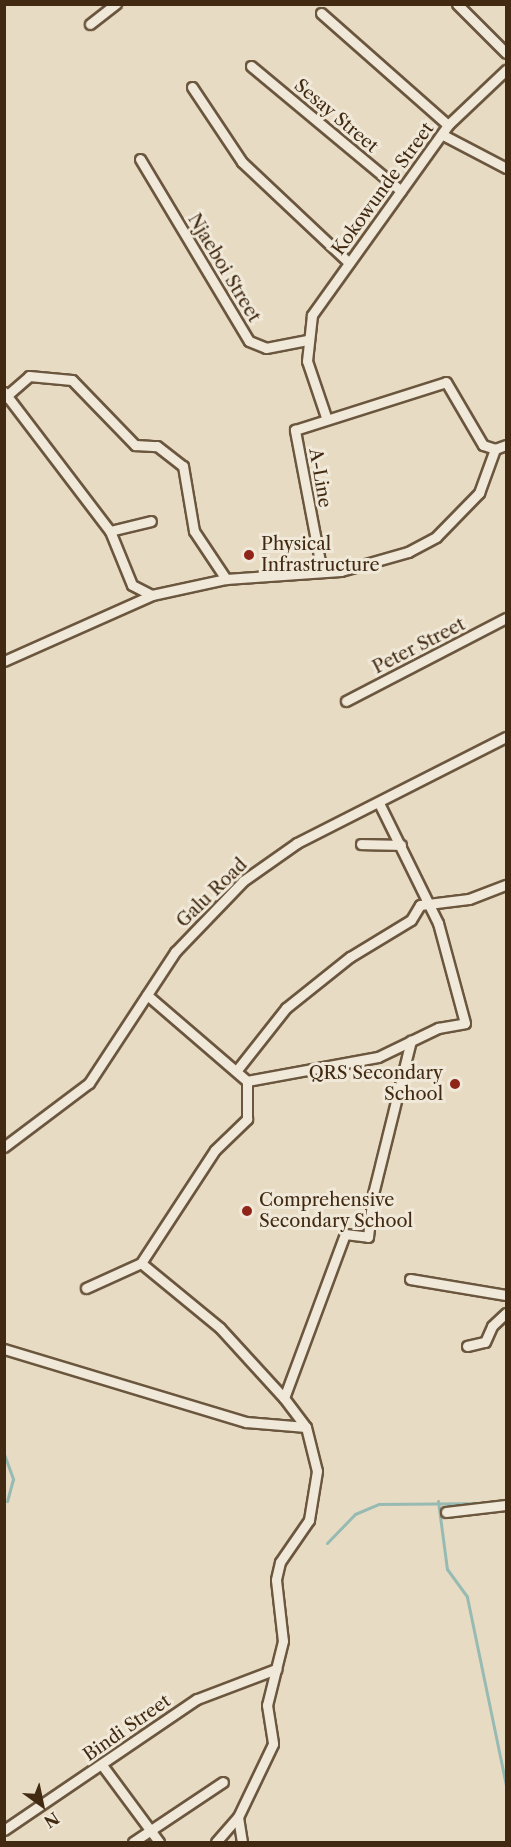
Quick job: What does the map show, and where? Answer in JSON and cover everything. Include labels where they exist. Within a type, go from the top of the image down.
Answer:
[{"type":"street","points":[[90,24],[116,4]]},
{"type":"street","points":[[458,4],[507,53]]},
{"type":"street","points":[[321,13],[448,125]]},
{"type":"street","name":"Sesay Street","points":[[251,66],[401,191]]},
{"type":"street","name":"Kokowunde Street","points":[[307,340],[312,315],[401,191],[445,136],[448,125],[507,70]]},
{"type":"street","points":[[192,87],[242,162],[349,264]]},
{"type":"street","points":[[445,136],[507,168]]},
{"type":"street","name":"Njaeboi Street","points":[[140,159],[249,341],[266,348],[307,340]]},
{"type":"street","points":[[307,340],[307,361],[326,417],[446,382],[483,444],[495,449],[507,445]]},
{"type":"street","points":[[152,596],[132,585],[110,531],[5,395],[29,376],[72,380],[135,445],[157,446],[183,466],[194,531],[226,579]]},
{"type":"street","name":"A-Line","points":[[322,572],[295,430],[326,417]]},
{"type":"street","points":[[4,661],[152,596],[226,579],[322,572],[408,552],[436,537],[479,493],[495,449]]},
{"type":"street","points":[[110,531],[152,521]]},
{"type":"street","name":"Peter Street","points":[[346,701],[507,618]]},
{"type":"street","name":"Galu Road","points":[[4,1147],[89,1083],[175,952],[243,881],[297,843],[507,737]]},
{"type":"street","points":[[247,1081],[378,1057],[411,1041],[465,1023],[438,923],[380,802]]},
{"type":"street","points":[[361,844],[401,845]]},
{"type":"street","points":[[237,1070],[286,1008],[350,957],[411,920],[428,900],[469,899],[507,885]]},
{"type":"street","points":[[86,1288],[141,1263],[215,1150],[248,1119],[247,1081],[237,1070],[147,995]]},
{"type":"street","points":[[284,1398],[345,1234],[368,1237],[373,1194],[411,1041]]},
{"type":"street","points":[[141,1263],[220,1328],[284,1398],[306,1427],[317,1471],[309,1520],[280,1562],[276,1580],[283,1641],[267,1705],[273,1744],[268,1762],[238,1817],[216,1842]]},
{"type":"street","points":[[410,1279],[507,1295]]},
{"type":"street","points":[[467,1346],[485,1342],[492,1326],[507,1313]]},
{"type":"street","points":[[4,1349],[235,1419],[306,1427]]},
{"type":"street","points":[[446,1512],[507,1505]]},
{"type":"street","name":"Bindi Street","points":[[4,1830],[197,1699],[276,1669]]},
{"type":"street","points":[[102,1765],[159,1842]]},
{"type":"street","points":[[133,1842],[223,1782]]},
{"type":"street","points":[[238,1817],[242,1842]]},
{"type":"waterway","points":[[4,1454],[13,1479],[7,1501]]},
{"type":"waterway","points":[[438,1501],[447,1569],[467,1597],[506,1785]]},
{"type":"waterway","points":[[327,1543],[355,1514],[379,1504],[493,1503]]},
{"type":"place","name":"Physical Infrastructure","points":[[249,555]]},
{"type":"place","name":"QRS Secondary School","points":[[455,1084]]},
{"type":"place","name":"Comprehensive Secondary School","points":[[247,1211]]}]
